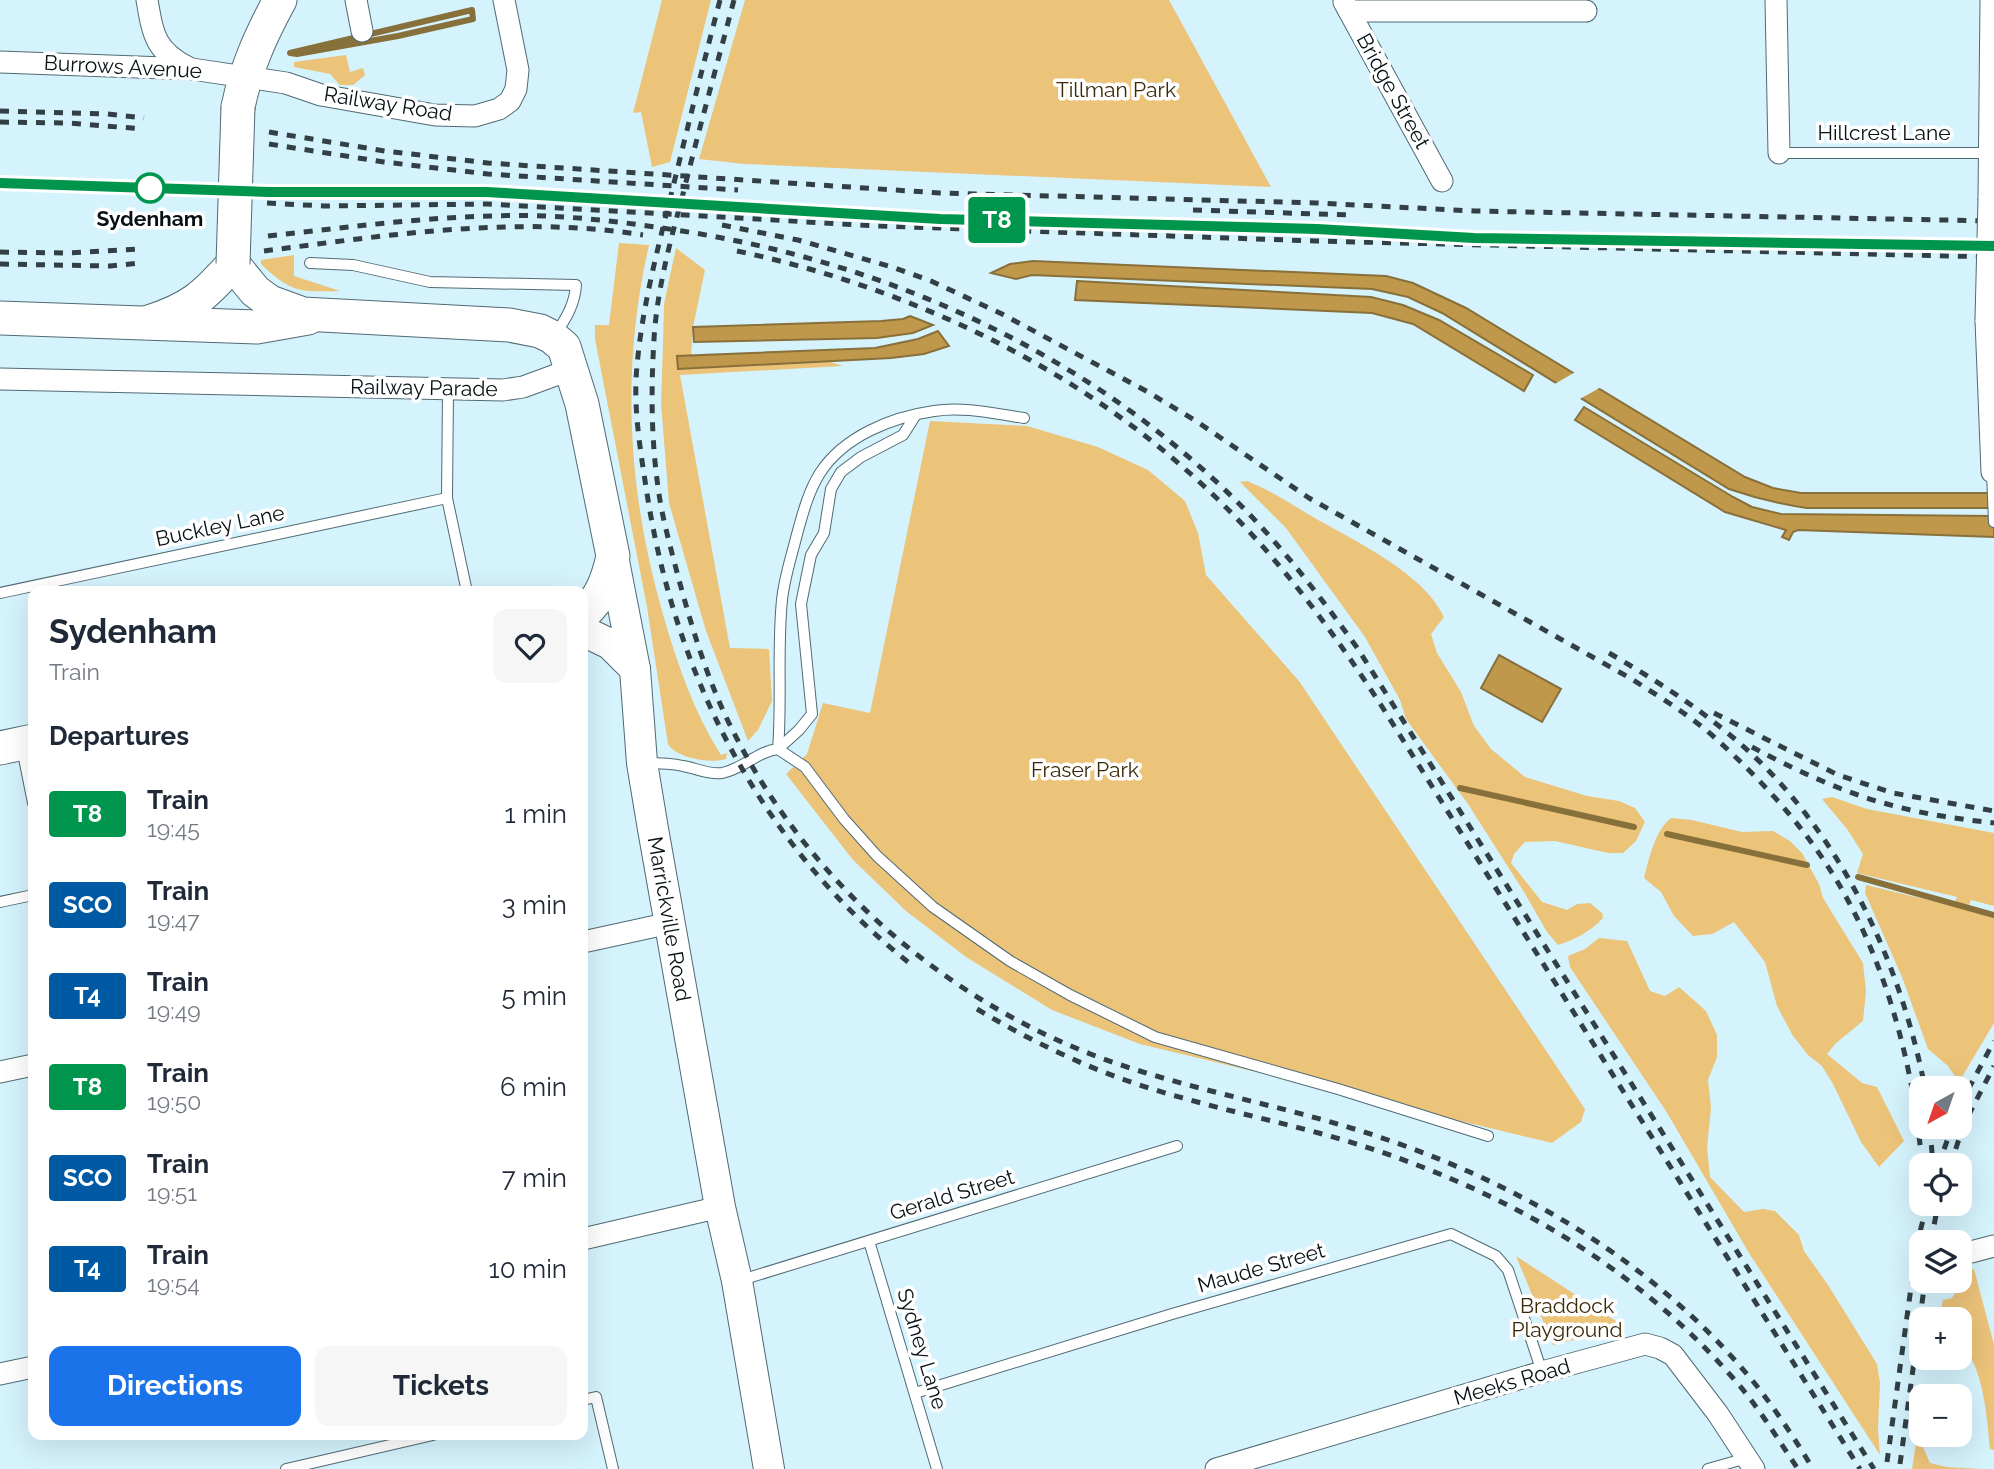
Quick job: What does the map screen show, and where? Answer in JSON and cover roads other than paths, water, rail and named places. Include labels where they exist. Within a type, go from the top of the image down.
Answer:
[{"type":"main road","points":[[149,322],[174,314],[199,299],[233,264],[242,92],[259,38],[280,0]]},
{"type":"main road","points":[[233,264],[255,291],[270,302],[303,314],[509,325],[540,331],[564,347],[572,369]]},
{"type":"main road","points":[[0,318],[257,327],[321,316]]},
{"type":"main road","name":"Marrickville Road","points":[[572,369],[582,404],[635,669],[642,763],[769,1469]]},
{"type":"main road","points":[[588,608],[601,593],[613,556]]},
{"type":"main road","points":[[588,633],[610,644],[635,669]]},
{"type":"street","points":[[147,0],[154,37],[159,46],[172,58],[192,69]]},
{"type":"street","points":[[356,0],[362,31]]},
{"type":"street","name":"Railway Road","points":[[242,92],[286,82],[321,95],[435,115],[456,117],[499,109],[510,101],[516,89],[518,70],[504,0]]},
{"type":"street","points":[[1776,0],[1779,153]]},
{"type":"street","points":[[1991,0],[1992,92],[1986,320],[1992,481]]},
{"type":"street","points":[[1346,6],[1586,12]]},
{"type":"street","name":"Bridge Street","points":[[1346,6],[1442,181]]},
{"type":"street","name":"Burrows Avenue","points":[[0,62],[192,69],[242,92]]},
{"type":"street","name":"Railway Parade","points":[[0,379],[503,390],[523,387],[572,369]]},
{"type":"street","points":[[588,941],[670,923]]},
{"type":"street","points":[[0,1072],[28,1066]]},
{"type":"street","points":[[588,1239],[720,1207]]},
{"type":"street","points":[[1972,1252],[1994,1247]]},
{"type":"street","name":"Meeks Road","points":[[1216,1469],[1542,1372],[1645,1345],[1660,1348],[1673,1355],[1718,1414],[1750,1463]]},
{"type":"street","points":[[0,1374],[28,1368]]},
{"type":"lane","name":"Hillcrest Lane","points":[[1779,153],[1989,153]]},
{"type":"lane","points":[[310,263],[353,265],[430,282],[576,285],[576,298],[563,324],[552,337]]},
{"type":"lane","points":[[448,390],[447,498],[466,586]]},
{"type":"lane","points":[[778,749],[782,599],[789,562],[809,497],[832,457],[850,441],[874,429],[935,410],[975,411],[1024,418]]},
{"type":"lane","points":[[642,763],[675,764],[722,773],[764,751],[778,749],[812,714],[801,604],[811,555],[824,533],[831,489],[841,472],[861,457],[903,435],[915,416]]},
{"type":"lane","points":[[1992,481],[1994,522]]},
{"type":"lane","name":"Buckley Lane","points":[[33,586],[447,498]]},
{"type":"lane","name":"Buckley Lane","points":[[0,593],[28,587]]},
{"type":"lane","points":[[18,744],[28,783]]},
{"type":"lane","points":[[778,749],[805,767],[844,819],[877,856],[933,907],[1010,961],[1070,995],[1155,1037],[1338,1089],[1488,1136]]},
{"type":"lane","points":[[0,902],[28,896]]},
{"type":"lane","name":"Gerald Street","points":[[737,1281],[1177,1146]]},
{"type":"lane","name":"Maude Street","points":[[915,1393],[1172,1314],[1451,1234],[1496,1256],[1508,1270],[1542,1372]]},
{"type":"lane","name":"Sydney Lane","points":[[869,1241],[937,1469]]},
{"type":"lane","points":[[588,1399],[596,1397],[613,1469]]},
{"type":"lane","points":[[286,1469],[411,1440]]},
{"type":"lane","points":[[1708,1469],[1750,1463]]},
{"type":"waterway","points":[[472,10],[473,19],[398,36],[290,53],[472,10]]},
{"type":"waterway","points":[[1460,788],[1634,827]]},
{"type":"waterway","points":[[1667,834],[1807,865]]},
{"type":"waterway","points":[[1858,877],[1994,915]]},
{"type":"railway","points":[[720,0],[655,259],[639,344],[636,381],[638,427],[659,556],[678,623],[702,688],[732,750],[767,809],[808,864],[855,915],[908,962]]},
{"type":"railway","points":[[734,0],[661,284],[653,357],[654,450],[667,534],[708,675],[723,711],[762,783],[798,834],[838,882],[882,925],[930,965],[982,1000],[1036,1030],[1129,1068],[1314,1117],[1388,1140],[1493,1183],[1592,1238],[1682,1307],[1723,1347],[1767,1399],[1813,1469]]},
{"type":"railway","points":[[0,111],[107,114],[144,118]]},
{"type":"railway","points":[[0,122],[69,123],[143,129]]},
{"type":"railway","points":[[269,132],[385,151],[488,163],[940,193],[1317,203],[1474,211],[1994,221]]},
{"type":"railway","points":[[269,144],[384,162],[488,174],[738,190]]},
{"type":"railway","points":[[0,183],[141,187]]},
{"type":"railway","points":[[268,192],[487,192],[928,218]]},
{"type":"railway","points":[[267,203],[324,206],[487,204],[880,226],[1316,241],[1994,257]]},
{"type":"railway","points":[[1193,210],[1350,215]]},
{"type":"railway","points":[[268,236],[441,218],[546,216],[648,226],[757,245],[830,264],[902,289],[972,318],[1040,353],[1104,393],[1165,438],[1223,488],[1260,525],[1311,586],[1358,649],[1874,1469]]},
{"type":"railway","points":[[1044,222],[1362,232]]},
{"type":"railway","points":[[722,225],[798,240],[892,267],[931,281],[1002,314],[1148,392],[1196,421],[1309,498],[1630,678],[1703,728],[1758,779],[1785,810],[1823,859],[1844,893],[1862,929],[1892,1006],[1911,1086],[1921,1153]]},
{"type":"railway","points":[[264,251],[405,234],[501,227],[596,229],[643,235]]},
{"type":"railway","points":[[1883,244],[1994,246]]},
{"type":"railway","points":[[0,252],[67,253],[140,249]]},
{"type":"railway","points":[[737,251],[857,284],[917,306],[1031,361],[1085,393],[1137,429],[1185,469],[1241,522],[1315,610],[1381,705],[1860,1469]]},
{"type":"railway","points":[[0,264],[110,266],[140,263]]},
{"type":"railway","points":[[1609,653],[1672,692],[1731,736],[1767,769],[1824,839],[1848,877],[1887,959],[1915,1044],[1922,1076]]},
{"type":"railway","points":[[1714,713],[1838,775],[1893,793],[1994,811]]},
{"type":"railway","points":[[1752,747],[1818,779],[1870,799],[1900,808],[1994,823]]},
{"type":"railway","points":[[977,1009],[1050,1048],[1106,1073],[1154,1090],[1360,1145],[1465,1185],[1515,1209],[1609,1266],[1653,1300],[1694,1337],[1742,1389],[1798,1469]]},
{"type":"railway","points":[[1972,1082],[1994,1041]]},
{"type":"railway","points":[[1954,1153],[1964,1124],[1994,1066]]},
{"type":"railway","points":[[1931,1139],[1932,1153]]},
{"type":"railway","points":[[1943,1153],[1948,1139]]},
{"type":"railway","points":[[1887,1462],[1917,1244],[1924,1216]]},
{"type":"railway","points":[[1933,1230],[1936,1216]]},
{"type":"railway","points":[[1900,1464],[1923,1293]]},
{"type":"train","name":"T8","points":[[0,183],[268,192],[487,192],[940,219],[1317,229],[1474,238],[1994,246]]},
{"type":"place","name":"Sydenham","points":[[150,188]]},
{"type":"park label","name":"Tillman Park","points":[[1116,90]]},
{"type":"park label","name":"Fraser Park","points":[[1085,770]]},
{"type":"park label","name":"Braddock Playground","points":[[1567,1318]]}]
